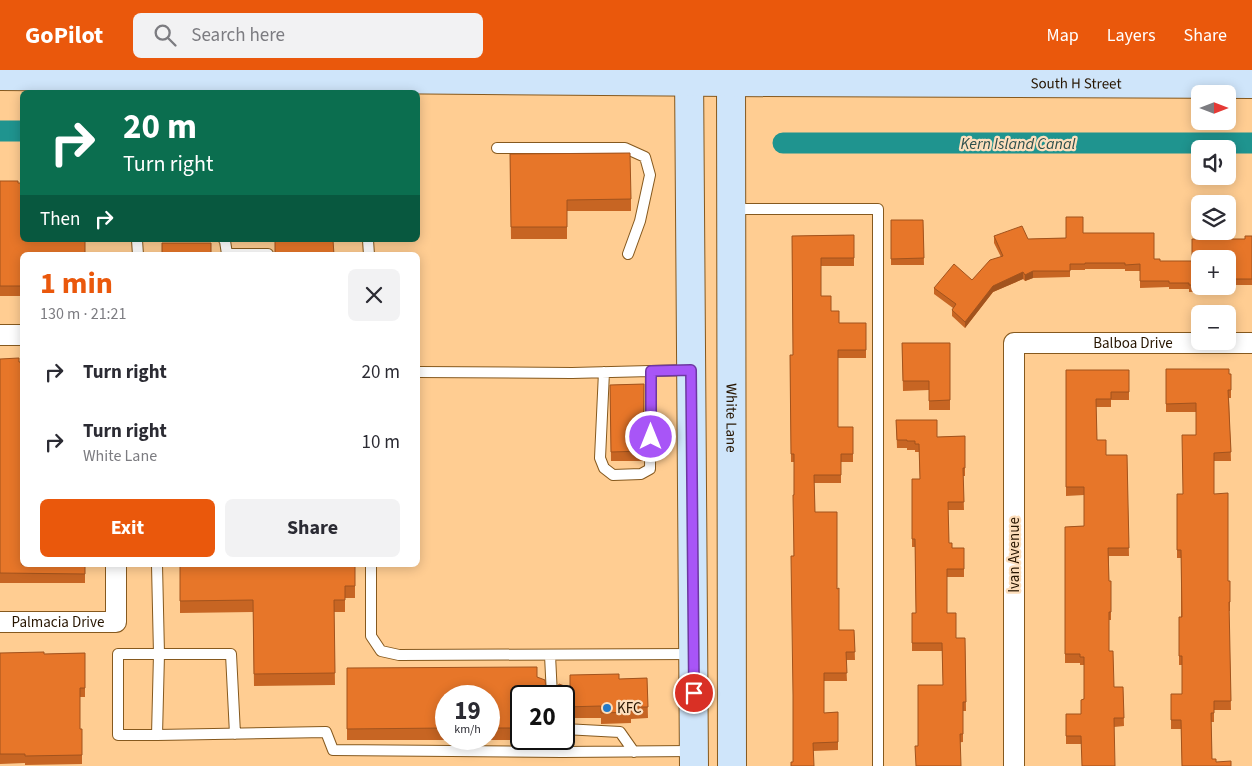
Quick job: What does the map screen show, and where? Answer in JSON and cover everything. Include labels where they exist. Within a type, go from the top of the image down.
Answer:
[{"type":"main road","points":[[115,77],[157,70]]},
{"type":"main road","points":[[903,82],[976,70]]},
{"type":"main road","name":"South H Street","points":[[0,76],[115,77],[367,86],[689,76],[903,82],[1252,84]]},
{"type":"main road","points":[[689,76],[694,758]]},
{"type":"main road","name":"White Lane","points":[[730,76],[732,766]]},
{"type":"main road","points":[[694,654],[717,682],[724,766]]},
{"type":"street","points":[[0,335],[20,335]]},
{"type":"street","name":"Balboa Drive","points":[[1014,343],[1252,343]]},
{"type":"street","name":"Ivan Avenue","points":[[1014,343],[1014,766]]},
{"type":"street","name":"Palmacia Drive","points":[[0,622],[116,622],[116,567]]},
{"type":"lane","points":[[497,148],[625,148],[645,157],[650,175],[640,221],[628,254]]},
{"type":"lane","points":[[731,209],[878,209],[878,766]]},
{"type":"lane","points":[[420,372],[691,370]]},
{"type":"lane","points":[[604,372],[600,458],[604,468],[613,474],[641,474],[650,469],[651,371]]},
{"type":"lane","points":[[157,567],[159,654],[157,735]]},
{"type":"lane","points":[[371,567],[371,636],[381,651],[399,655],[694,654]]},
{"type":"lane","points":[[235,734],[231,654],[118,654],[118,735],[235,734],[326,732],[333,750],[634,752],[694,758]]},
{"type":"lane","points":[[550,655],[551,685]]},
{"type":"lane","points":[[575,730],[620,732],[634,752]]},
{"type":"building","points":[[630,153],[631,199],[567,200],[567,227],[511,227],[510,154]]},
{"type":"building","points":[[0,181],[18,181],[20,183],[20,242],[85,242],[85,252],[20,252],[20,286],[0,286]]},
{"type":"building","points":[[1066,217],[1083,217],[1083,233],[1154,233],[1154,259],[1160,259],[1160,261],[1191,261],[1191,285],[1189,283],[1169,283],[1169,281],[1140,281],[1140,264],[1070,264],[1070,271],[1033,271],[1025,275],[1023,272],[993,286],[965,322],[952,310],[956,304],[934,288],[954,264],[972,280],[990,260],[1003,256],[994,236],[1022,226],[1028,239],[1066,238]]},
{"type":"building","points":[[891,220],[923,220],[924,258],[891,259]]},
{"type":"building","points":[[854,235],[854,258],[821,258],[821,296],[831,296],[831,311],[839,311],[839,323],[866,323],[866,350],[838,350],[838,427],[853,427],[853,454],[841,454],[841,475],[814,475],[815,512],[837,512],[839,630],[854,630],[855,652],[846,652],[847,673],[824,673],[824,713],[838,712],[838,742],[813,743],[814,766],[791,766],[791,762],[793,762],[793,695],[791,556],[794,556],[794,454],[791,454],[790,355],[793,355],[792,236]]},
{"type":"building","points":[[1245,236],[1252,236],[1252,279],[1236,279],[1236,250],[1192,250],[1192,240],[1236,240],[1245,239]]},
{"type":"building","points":[[275,242],[333,242],[334,252],[275,252]]},
{"type":"building","points":[[162,243],[211,243],[211,252],[162,252]]},
{"type":"building","points":[[902,343],[950,343],[950,400],[929,401],[929,381],[903,381]]},
{"type":"building","points":[[19,358],[20,362],[20,567],[85,567],[85,574],[0,573],[0,359]]},
{"type":"building","points":[[1166,369],[1229,369],[1229,374],[1231,374],[1231,390],[1228,390],[1231,452],[1214,453],[1214,494],[1228,493],[1231,701],[1214,701],[1214,713],[1211,713],[1212,759],[1216,759],[1216,762],[1231,761],[1231,766],[1182,766],[1181,720],[1171,720],[1171,694],[1182,694],[1182,656],[1179,656],[1179,617],[1182,617],[1181,550],[1177,550],[1177,494],[1183,494],[1182,435],[1196,435],[1196,403],[1166,404]]},
{"type":"building","points":[[1066,370],[1129,370],[1129,392],[1111,392],[1111,399],[1096,399],[1097,440],[1106,440],[1106,455],[1127,455],[1129,548],[1108,548],[1109,581],[1111,581],[1109,651],[1113,651],[1114,687],[1123,687],[1124,718],[1114,718],[1115,766],[1082,766],[1081,736],[1066,736],[1066,714],[1081,714],[1081,700],[1084,699],[1084,657],[1080,657],[1080,654],[1065,654],[1065,527],[1084,526],[1084,487],[1066,487]]},
{"type":"building","points":[[644,384],[643,451],[611,452],[610,385]]},
{"type":"building","points":[[896,420],[937,420],[937,437],[965,436],[965,468],[963,468],[964,502],[948,502],[949,543],[952,543],[952,548],[964,548],[964,569],[947,569],[947,613],[956,613],[956,638],[965,638],[966,702],[963,702],[963,734],[960,734],[961,766],[916,766],[915,746],[918,746],[918,685],[943,685],[942,643],[912,643],[912,613],[916,613],[915,539],[912,539],[912,479],[920,479],[919,444],[915,444],[915,441],[897,440]]},
{"type":"building","points":[[180,567],[355,567],[355,586],[345,586],[345,600],[334,600],[335,673],[254,674],[253,600],[180,601]]},
{"type":"building","points":[[44,652],[44,654],[85,653],[85,688],[80,688],[82,755],[25,756],[25,754],[0,754],[0,653]]},
{"type":"building","points":[[537,667],[537,677],[545,680],[546,685],[510,685],[510,728],[500,728],[500,685],[435,685],[435,728],[347,729],[347,668]]},
{"type":"building","points":[[619,674],[619,679],[647,678],[648,707],[631,707],[631,712],[601,713],[601,706],[575,707],[575,685],[570,685],[570,675]]},
{"type":"waterway","name":"Kern Island Canal","points":[[0,131],[20,131]]},
{"type":"waterway","name":"Kern Island Canal","points":[[783,143],[1252,143]]},
{"type":"place","name":"KFC","points":[[607,708]]},
{"type":"route","points":[[651,437],[651,371],[691,370],[694,693]]}]
